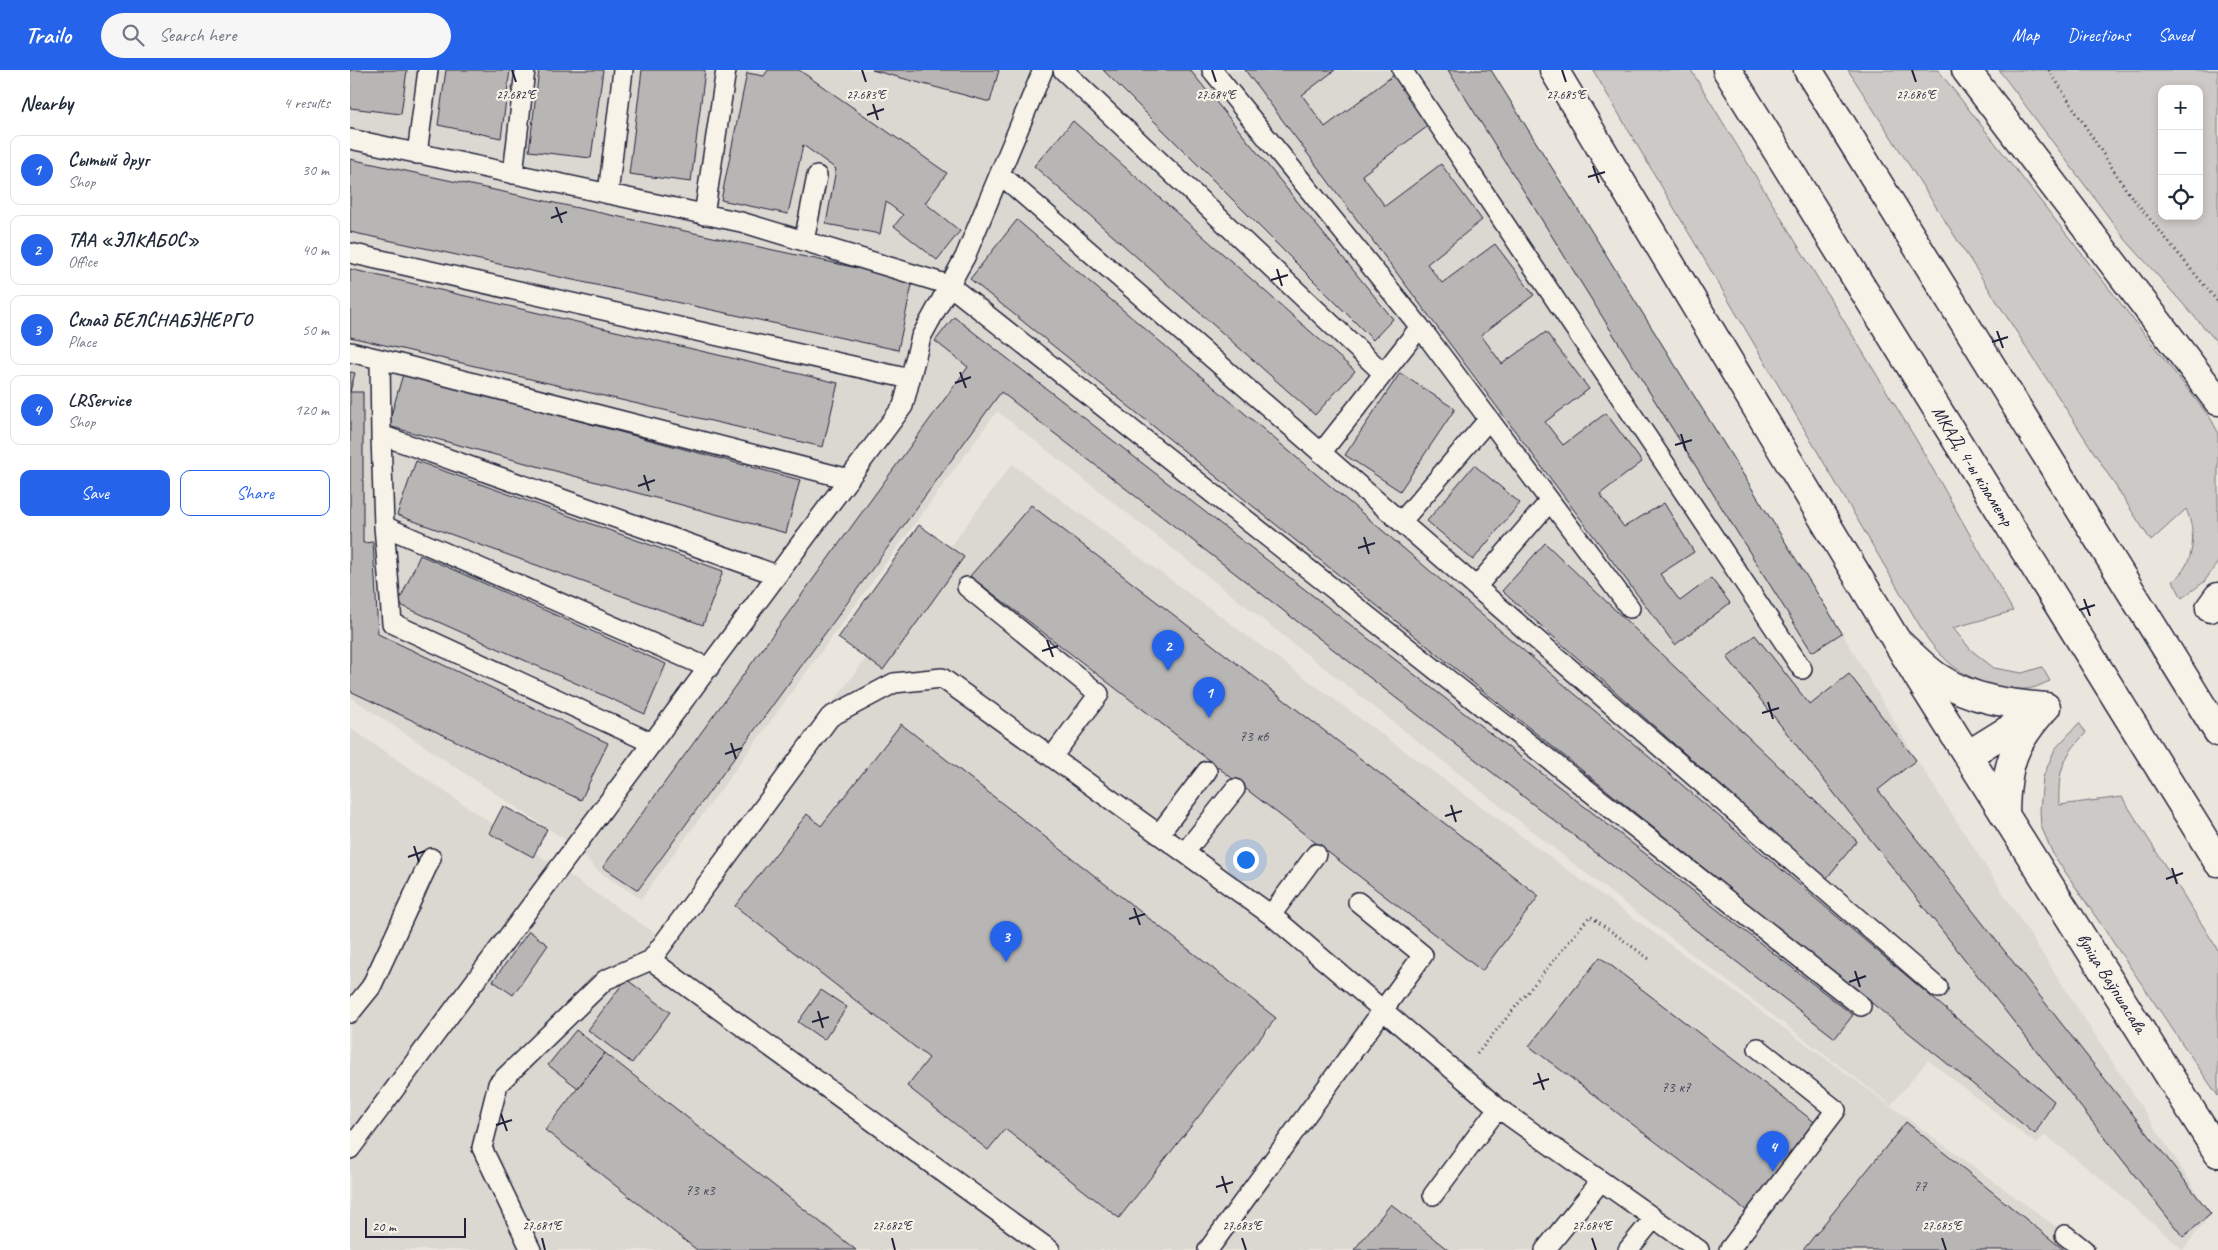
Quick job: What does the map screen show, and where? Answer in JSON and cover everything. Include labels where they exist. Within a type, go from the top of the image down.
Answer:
[{"type":"main road","name":"вуліца Ваўпшасава","points":[[1554,70],[1896,640],[2218,1153]]},
{"type":"main road","name":"МКАД, 4-ы кіламетр","points":[[1727,70],[2218,862]]},
{"type":"main road","points":[[1808,70],[2218,732]]},
{"type":"main road","points":[[1966,70],[2218,401]]},
{"type":"main road","points":[[2218,596],[2210,608],[2218,604]]},
{"type":"main road","points":[[1896,640],[1940,678],[1972,694],[2004,704],[2046,707]]},
{"type":"main road","points":[[1968,755],[2046,707]]},
{"type":"main road","points":[[2005,813],[2006,789],[2014,753],[2026,729],[2046,707]]},
{"type":"lane","points":[[417,154],[428,70]]},
{"type":"lane","points":[[513,174],[525,70]]},
{"type":"lane","points":[[608,194],[623,70]]},
{"type":"lane","points":[[704,215],[726,70]]},
{"type":"lane","points":[[350,1149],[903,406],[921,337],[965,257],[1043,70]]},
{"type":"lane","points":[[1063,70],[1383,373]]},
{"type":"lane","points":[[1212,70],[1420,326],[1630,608]]},
{"type":"lane","points":[[1402,70],[1802,669]]},
{"type":"lane","points":[[350,139],[741,222],[950,285],[1860,1006]]},
{"type":"lane","points":[[1000,174],[1938,988]]},
{"type":"lane","points":[[804,241],[817,176]]},
{"type":"lane","points":[[350,253],[910,379]]},
{"type":"lane","points":[[1321,453],[1420,326]]},
{"type":"lane","points":[[350,352],[849,480]]},
{"type":"lane","points":[[380,359],[384,526],[392,623],[652,743]]},
{"type":"lane","points":[[1401,522],[1489,419]]},
{"type":"lane","points":[[381,435],[777,575]]},
{"type":"lane","points":[[1476,587],[1550,501]]},
{"type":"lane","points":[[384,526],[709,668]]},
{"type":"lane","points":[[967,587],[1099,694],[1052,757]]},
{"type":"lane","points":[[531,1250],[482,1148],[498,1084],[605,980],[650,960],[830,717],[894,683],[942,678],[1271,915],[1498,1108],[1699,1250]]},
{"type":"lane","points":[[1158,834],[1207,771]]},
{"type":"lane","points":[[1185,852],[1235,789]]},
{"type":"lane","points":[[1271,915],[1316,854]]},
{"type":"lane","points":[[350,1013],[371,988],[431,858]]},
{"type":"lane","points":[[1208,1250],[1423,954],[1358,902]]},
{"type":"lane","points":[[650,960],[1050,1250]]},
{"type":"lane","points":[[1729,1250],[1836,1110],[1758,1048]]},
{"type":"lane","points":[[1434,1195],[1498,1108]]},
{"type":"lane","points":[[1546,1250],[1601,1181]]},
{"type":"lane","points":[[1628,1250],[1654,1218]]},
{"type":"lane","points":[[2065,1235],[2084,1250]]},
{"type":"path","points":[[2049,70],[2127,191],[2218,302]]},
{"type":"path","points":[[1460,1075],[1590,916],[1652,961]]},
{"type":"shaded area","points":[[350,70],[1491,70],[1842,633],[1917,760],[2211,1214],[2183,1250],[2105,1182],[2045,1135],[2036,1144],[1928,1060],[1891,1105],[1602,886],[997,411],[641,899],[598,871],[576,847],[350,697]]},
{"type":"shaded area","points":[[1593,70],[1691,70],[1917,441],[2013,611],[1953,628],[1971,650],[1994,668],[2022,673],[2042,667],[2050,681],[2023,689],[1984,683],[1962,672],[1953,665],[1943,657],[1927,638]]},
{"type":"shaded area","points":[[1848,70],[1938,70],[2211,419],[2218,432],[2218,562],[2204,582],[2182,598],[2173,581],[2186,566],[2192,548],[2192,528],[2186,509],[2151,541]]},
{"type":"shaded area","points":[[1999,70],[2218,70],[2218,343],[2125,239]]},
{"type":"shaded area","points":[[1012,464],[2088,1250],[350,1250],[350,728],[658,935]]},
{"type":"shaded area","points":[[2079,723],[2086,733],[2072,750],[2063,766],[2059,783],[2059,805],[2122,797],[2218,950],[2218,1096],[2053,854],[2041,826],[2040,810],[2043,777],[2055,749]]},
{"type":"building","points":[[350,70],[407,70],[401,114],[350,108]]},
{"type":"building","points":[[446,70],[510,70],[501,138],[438,125]]},
{"type":"building","points":[[539,70],[603,70],[591,158],[529,151]]},
{"type":"building","points":[[642,70],[705,70],[691,182],[629,174]]},
{"type":"building","points":[[768,70],[799,70],[947,173],[925,203],[960,231],[937,260],[894,226],[903,215],[886,202],[880,234],[826,224],[836,169],[803,145],[788,214],[721,200],[747,73],[764,76]]},
{"type":"building","points":[[872,70],[999,70],[990,102]]},
{"type":"building","points":[[1103,70],[1190,70],[1393,319],[1373,340]]},
{"type":"building","points":[[1245,70],[1335,70],[1302,95],[1325,127],[1395,74],[1431,124],[1362,175],[1385,206],[1441,164],[1482,220],[1427,264],[1442,283],[1495,244],[1534,295],[1481,335],[1502,364],[1546,332],[1589,389],[1545,422],[1563,445],[1606,413],[1642,462],[1600,494],[1624,527],[1664,503],[1694,552],[1660,574],[1680,601],[1711,578],[1730,603],[1675,645]]},
{"type":"building","points":[[1448,70],[1491,70],[1842,633],[1812,652]]},
{"type":"building","points":[[1073,121],[1355,371],[1315,415],[1034,166]]},
{"type":"building","points":[[350,159],[913,280],[898,350],[350,232]]},
{"type":"building","points":[[1017,220],[2054,1101],[2035,1134],[970,279]]},
{"type":"building","points":[[350,269],[838,383],[823,447],[350,337]]},
{"type":"building","points":[[954,317],[1853,1015],[1835,1038],[1001,392],[638,890],[603,867],[968,367],[935,341]]},
{"type":"building","points":[[350,372],[355,373],[350,392]]},
{"type":"building","points":[[1400,373],[1455,409],[1400,491],[1345,455]]},
{"type":"building","points":[[403,374],[800,480],[786,533],[388,426]]},
{"type":"building","points":[[350,392],[363,392],[363,543],[373,542],[378,634],[608,743],[581,800],[350,691]]},
{"type":"building","points":[[416,461],[723,571],[703,625],[397,515]]},
{"type":"building","points":[[1474,465],[1520,503],[1473,560],[1427,521]]},
{"type":"building","points":[[1031,505],[1539,896],[1482,971],[970,576]]},
{"type":"building","points":[[919,525],[964,557],[883,670],[838,638]]},
{"type":"building","points":[[1545,543],[1857,841],[1826,879],[1502,591]]},
{"type":"building","points":[[420,555],[666,664],[645,714],[398,604]]},
{"type":"building","points":[[1755,635],[1810,705],[1849,674],[1916,760],[1878,790],[2211,1214],[2183,1237],[1727,657]]},
{"type":"building","points":[[901,724],[1276,1018],[1119,1218],[1005,1129],[988,1150],[907,1086],[929,1058],[735,906],[807,814],[821,826]]},
{"type":"building","points":[[503,806],[547,829],[533,857],[489,833]]},
{"type":"building","points":[[529,931],[548,945],[513,995],[493,981]]},
{"type":"building","points":[[1600,957],[1821,1127],[1751,1214],[1529,1046]]},
{"type":"building","points":[[626,979],[670,1012],[632,1063],[588,1030]]},
{"type":"building","points":[[821,990],[847,1007],[824,1040],[798,1022]]},
{"type":"building","points":[[576,1030],[605,1053],[578,1088],[548,1065]]},
{"type":"building","points":[[605,1053],[856,1250],[697,1250],[545,1130]]},
{"type":"building","points":[[1906,1122],[2064,1250],[1803,1250]]},
{"type":"building","points":[[1391,1204],[1448,1250],[1354,1250]]},
{"type":"place","name":"ТАА «ЭЛКАБОС»","points":[[1168,671]]},
{"type":"place","name":"Сытый друг","points":[[1209,718]]},
{"type":"place","name":"Склад БЕЛСНАБЭНЕРГО","points":[[1006,962]]},
{"type":"place","name":"LRService","points":[[1773,1172]]}]
